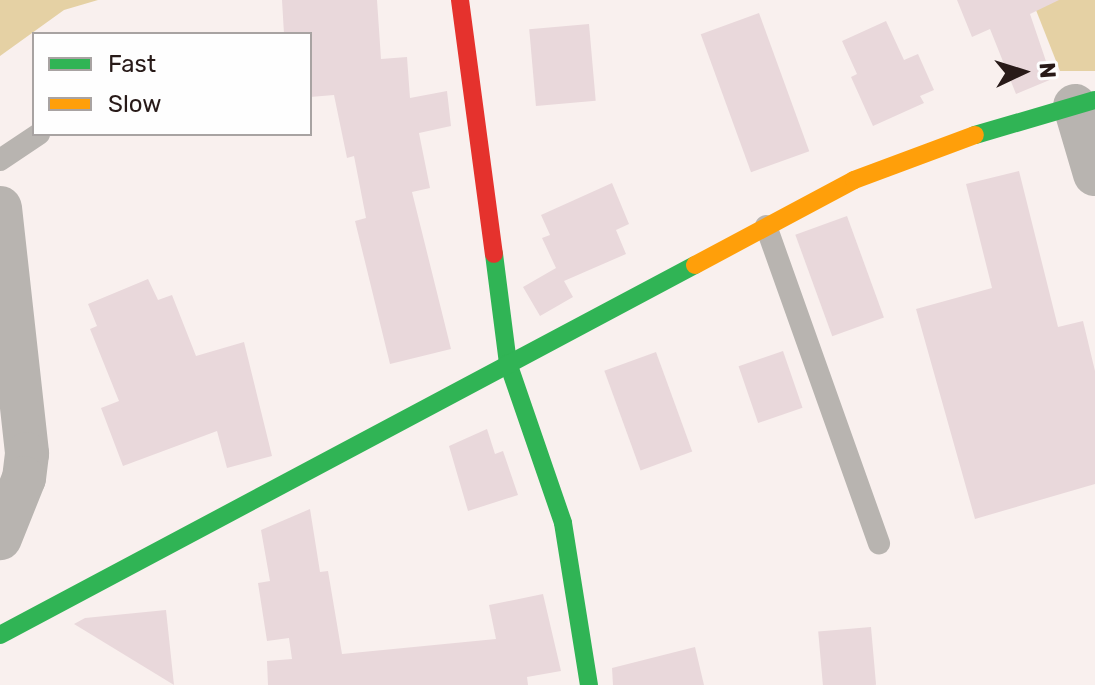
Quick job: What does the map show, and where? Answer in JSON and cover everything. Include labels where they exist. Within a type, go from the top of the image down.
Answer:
[{"type":"street","points":[[460,0],[508,363],[563,523],[589,685]]},
{"type":"street","points":[[0,635],[854,180],[1000,125],[1085,103],[1095,174]]},
{"type":"street","points":[[0,208],[27,454],[24,478],[0,538]]},
{"type":"lane","points":[[0,160],[36,136]]},
{"type":"lane","points":[[766,226],[879,544]]},
{"type":"shaded area","points":[[0,0],[98,0],[64,10],[0,56]]},
{"type":"shaded area","points":[[1032,0],[1095,0],[1095,71],[1060,71]]},
{"type":"building","points":[[282,0],[377,0],[381,59],[407,57],[410,98],[447,91],[451,126],[419,133],[430,188],[412,192],[451,349],[390,364],[355,221],[366,218],[354,156],[347,158],[334,95],[312,97],[312,32],[284,32]]},
{"type":"building","points":[[957,0],[1059,0],[1030,14],[1052,79],[1016,94],[990,29],[972,37]]},
{"type":"building","points":[[759,13],[809,151],[751,172],[701,34]]},
{"type":"building","points":[[886,21],[904,60],[918,54],[934,90],[920,96],[924,103],[873,126],[851,77],[857,74],[842,41]]},
{"type":"building","points":[[589,24],[596,101],[536,106],[529,29]]},
{"type":"building","points":[[1019,171],[1058,327],[1083,321],[1095,371],[1095,484],[975,519],[916,309],[992,288],[966,184]]},
{"type":"building","points":[[612,183],[629,224],[616,230],[626,254],[564,281],[573,297],[540,316],[523,287],[556,268],[542,238],[550,235],[541,215]]},
{"type":"building","points":[[847,216],[884,317],[832,336],[795,235]]},
{"type":"building","points":[[148,279],[158,300],[172,295],[196,356],[244,342],[272,456],[227,468],[217,431],[123,466],[101,408],[119,401],[90,329],[97,326],[88,304]]},
{"type":"building","points":[[783,351],[803,408],[758,423],[739,366]]},
{"type":"building","points":[[656,352],[692,452],[641,470],[604,371]]},
{"type":"building","points":[[487,429],[495,454],[503,451],[518,495],[468,511],[449,446]]},
{"type":"building","points":[[310,509],[320,572],[328,571],[342,654],[496,639],[489,605],[543,594],[561,671],[527,677],[528,685],[268,685],[267,661],[292,659],[289,638],[267,641],[258,583],[270,581],[261,530]]},
{"type":"building","points":[[166,610],[174,685],[74,624],[85,618]]},
{"type":"building","points":[[871,627],[876,685],[823,685],[818,632]]},
{"type":"building","points":[[695,647],[704,685],[613,685],[612,668]]},
{"type":"traffic: fast","points":[[975,135],[1095,100]]},
{"type":"traffic: fast","points":[[494,254],[508,363],[563,523],[589,685]]},
{"type":"traffic: fast","points":[[0,635],[695,265]]},
{"type":"traffic: slow","points":[[695,265],[854,180],[975,135]]},
{"type":"traffic: jam","points":[[460,0],[494,254]]}]
